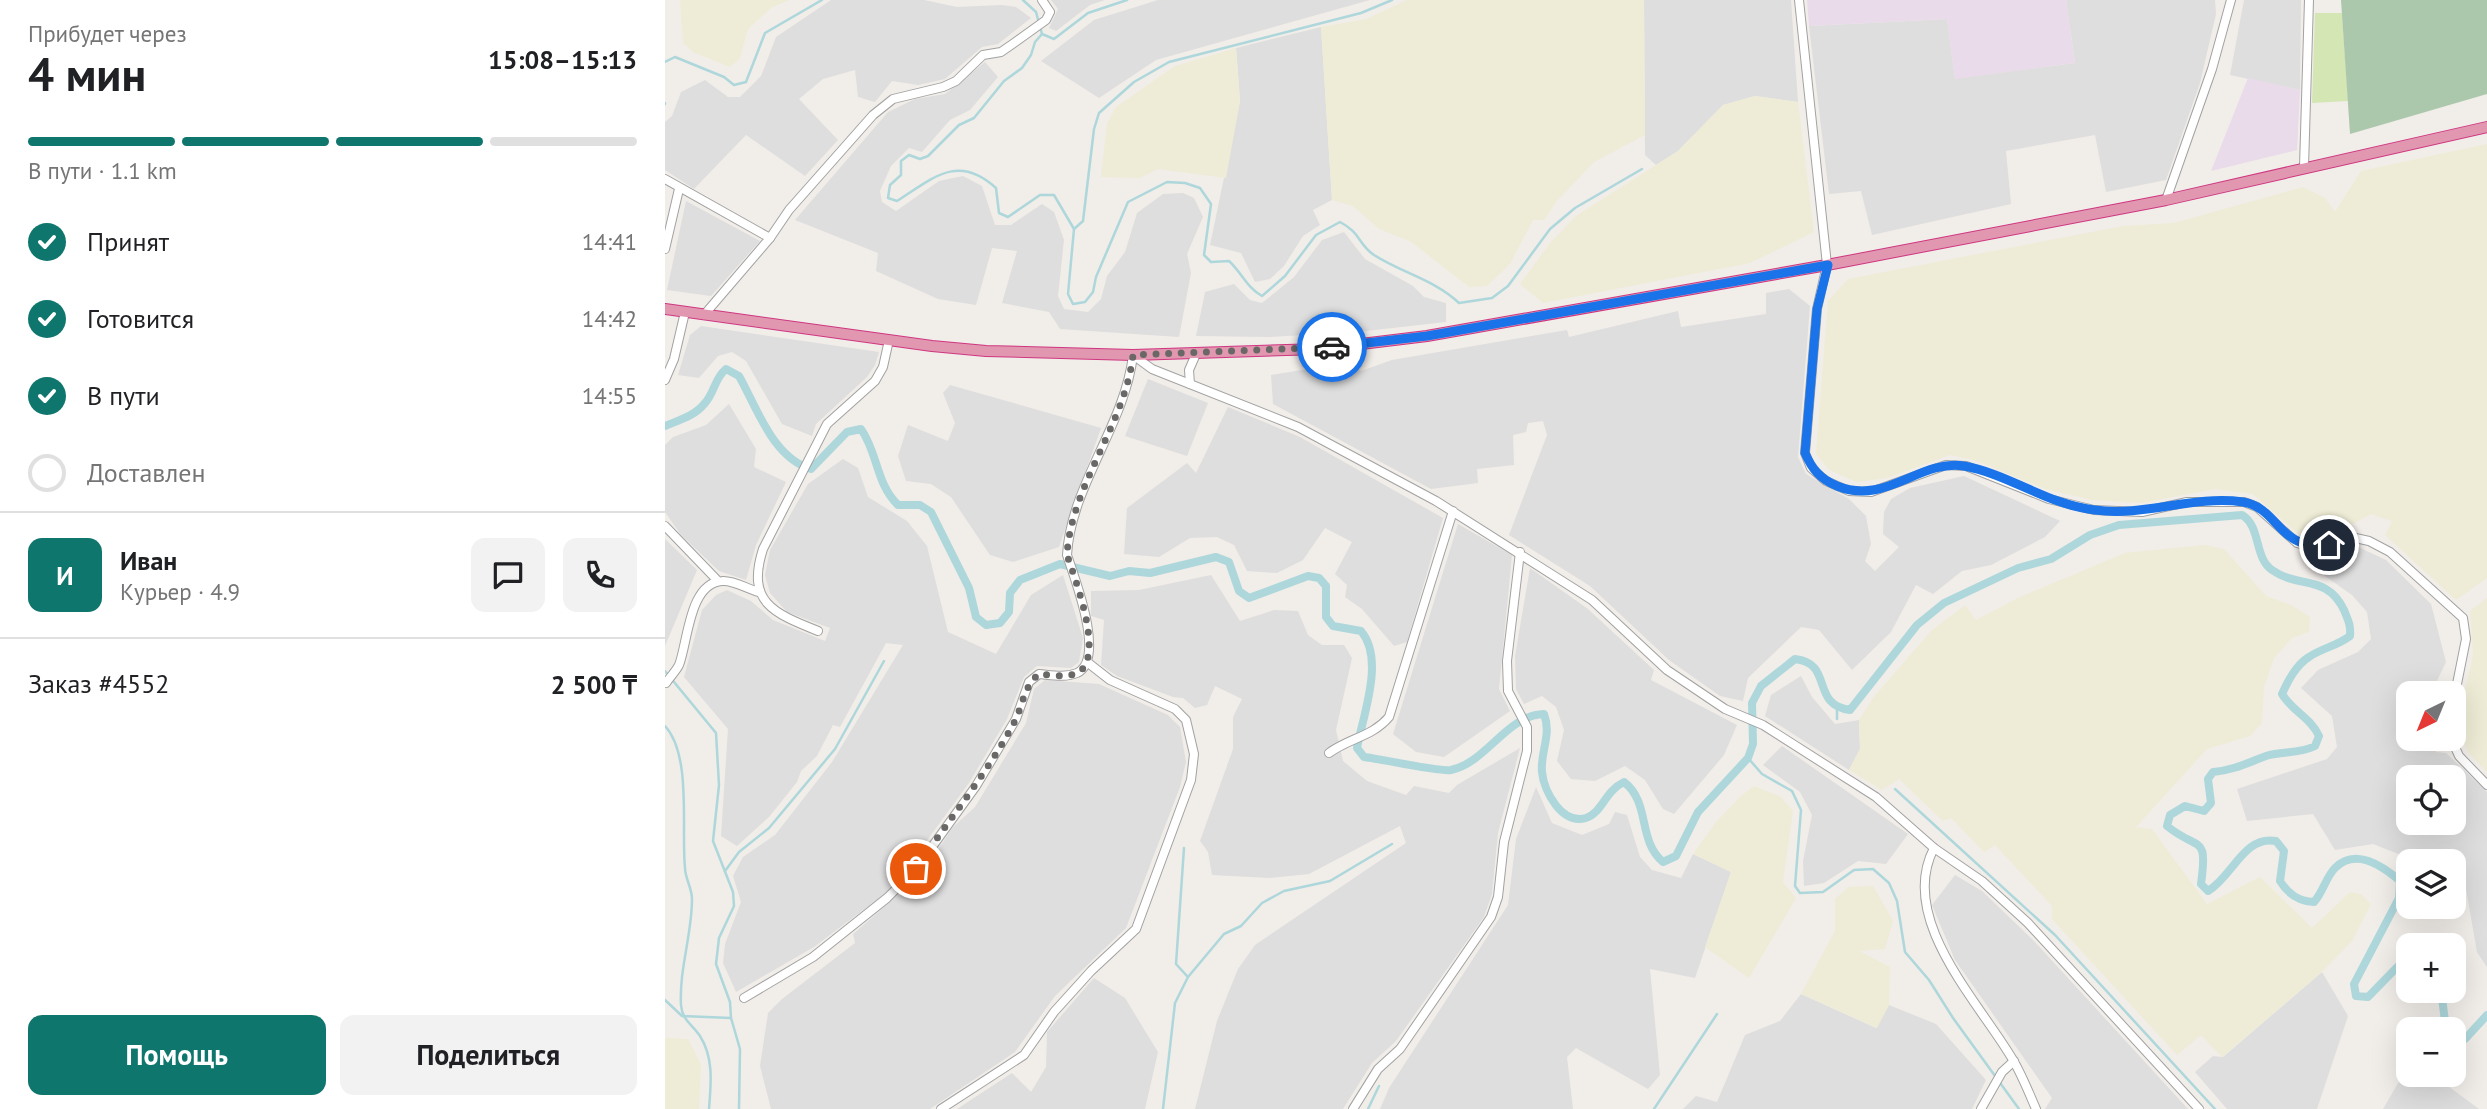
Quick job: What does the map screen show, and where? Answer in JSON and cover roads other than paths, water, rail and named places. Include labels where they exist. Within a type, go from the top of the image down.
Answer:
[{"type":"highway","points":[[665,309],[889,341],[986,351],[1133,355],[1320,349],[1427,336],[1828,265],[2166,200],[2487,127]]},
{"type":"street","points":[[704,315],[770,238],[789,210],[873,116],[893,99],[943,88],[955,81],[983,55],[1001,52],[1046,20],[1050,12],[1042,0]]},
{"type":"street","points":[[1799,0],[1828,265],[1817,309],[1805,453],[1811,468],[1826,481],[1849,491],[1871,492],[1946,465],[1966,466],[2049,499],[2094,510],[2143,512],[2187,502],[2244,502],[2257,507],[2297,543],[2320,546],[2351,537],[2369,541],[2390,552],[2463,618],[2466,639],[2458,681]]},
{"type":"street","points":[[2166,200],[2212,69],[2231,0]]},
{"type":"street","points":[[2304,167],[2309,0]]},
{"type":"street","points":[[665,179],[770,238]]},
{"type":"street","points":[[665,249],[679,189]]},
{"type":"street","points":[[665,380],[674,359],[685,312]]},
{"type":"street","points":[[817,631],[786,618],[768,606],[759,592],[756,571],[763,549],[799,484],[819,437],[827,424],[875,381],[883,367],[889,341]]},
{"type":"street","points":[[1190,384],[1189,370],[1196,354]]},
{"type":"street","points":[[744,998],[813,957],[887,898],[916,869],[976,786],[1016,719],[1029,681],[1039,674],[1067,676],[1079,672],[1087,662],[1090,639],[1067,555],[1068,541],[1090,476],[1130,381],[1133,355],[1152,369],[1298,427],[1453,511],[1592,600],[1667,670],[1725,709],[1763,725],[1876,797],[1934,848],[1982,881],[2028,923],[2199,1109]]},
{"type":"street","points":[[1329,753],[1345,741],[1379,729],[1389,717],[1453,511]]},
{"type":"street","points":[[665,526],[718,581]]},
{"type":"street","points":[[1353,1109],[1378,1069],[1400,1049],[1492,917],[1498,897],[1504,842],[1527,751],[1527,727],[1508,691],[1507,661],[1520,552]]},
{"type":"street","points":[[666,683],[678,666],[693,608],[706,589],[718,581],[730,581],[759,592]]},
{"type":"street","points":[[941,1109],[1024,1055],[1054,1012],[1091,971],[1136,929],[1191,780],[1194,754],[1186,720],[1175,709],[1110,680],[1087,662]]},
{"type":"street","points":[[2457,751],[2487,785]]},
{"type":"street","points":[[1934,848],[1925,865],[1925,908],[1949,964],[2014,1062],[2036,1109]]},
{"type":"street","points":[[1981,1109],[2002,1072],[2014,1062]]},
{"type":"waterway","points":[[665,62],[675,57],[724,77],[734,85],[746,82],[765,33],[822,0]]},
{"type":"waterway","points":[[1023,0],[1036,12],[1042,34],[1035,42],[1031,55],[1022,68],[1004,81],[974,118],[959,125],[928,156],[920,159],[909,155],[901,161],[901,175],[890,185],[888,198],[897,201],[922,184],[957,171],[970,172],[996,188],[999,213],[1008,217],[1040,195],[1054,195],[1074,229],[1068,294],[1073,304],[1085,302],[1093,292],[1096,277],[1128,202],[1167,182],[1185,183],[1200,188],[1211,204],[1204,255],[1211,262],[1229,261],[1252,289],[1262,296],[1285,276],[1316,235],[1340,222],[1352,230],[1374,255],[1440,288],[1459,303],[1492,298],[1508,286],[1550,229],[1575,208],[1642,169]]},
{"type":"waterway","points":[[1042,34],[1054,39],[1088,13],[1127,0]]},
{"type":"waterway","points":[[1074,229],[1083,221],[1094,129],[1099,113],[1134,82],[1169,62],[1361,13],[1392,0]]},
{"type":"waterway","points":[[665,426],[697,411],[708,399],[726,369],[739,376],[776,443],[798,463],[811,469],[847,432],[861,429],[891,497],[898,505],[920,505],[931,512],[969,588],[976,617],[986,625],[1000,623],[1009,612],[1010,593],[1020,580],[1060,564],[1110,576],[1129,571],[1150,573],[1216,557],[1229,562],[1239,591],[1249,598],[1308,576],[1319,578],[1326,586],[1326,617],[1333,626],[1361,631],[1368,643],[1372,672],[1357,748],[1364,757],[1451,770],[1464,766],[1519,722],[1544,714],[1547,729],[1543,780],[1556,805],[1569,817],[1586,818],[1596,812],[1612,791],[1624,782],[1638,800],[1650,843],[1663,862],[1676,856],[1698,812],[1748,758],[1753,744],[1752,703],[1761,686],[1795,659],[1807,662],[1814,668],[1830,700],[1838,707],[1850,710],[1917,625],[1944,603],[2018,568],[2051,559],[2090,535],[2119,525],[2242,515],[2252,527],[2266,565],[2282,576],[2329,591],[2344,610],[2350,636],[2304,660],[2282,694],[2316,730],[2319,736],[2315,746],[2266,756],[2234,768],[2213,772],[2208,779],[2211,803],[2204,811],[2185,806],[2170,815],[2167,826],[2202,850],[2201,884],[2208,891],[2247,850],[2265,841],[2276,841],[2284,851],[2280,881],[2290,893],[2303,900],[2314,902],[2332,872],[2343,862],[2360,859],[2377,865],[2400,881],[2399,898],[2354,984],[2356,996],[2368,997],[2396,968]]},
{"type":"waterway","points":[[725,871],[739,852],[769,828],[835,749],[884,661]]},
{"type":"waterway","points":[[665,671],[716,733],[719,785],[713,841],[733,892],[734,906],[719,938],[716,964],[730,1002],[731,1018],[740,1049],[739,1109]]},
{"type":"waterway","points":[[1837,708],[1837,719]]},
{"type":"waterway","points":[[665,726],[679,755],[682,774],[685,868],[692,899],[681,1005],[683,1014],[700,1036],[708,1053],[711,1071],[709,1109]]},
{"type":"waterway","points":[[1748,758],[1762,774],[1792,791],[1801,810],[1795,886],[1800,893],[1823,892],[1854,870],[1873,869],[1889,883],[1897,901],[1905,952],[1929,980],[2019,1109]]},
{"type":"waterway","points":[[1895,789],[2055,935],[2215,1109]]},
{"type":"waterway","points":[[1163,1109],[1175,1003],[1188,977],[1224,934],[1241,926],[1262,903],[1284,891],[1330,881],[1392,844]]},
{"type":"waterway","points":[[1184,848],[1176,964],[1187,976]]},
{"type":"waterway","points":[[665,1000],[682,1016],[731,1018]]},
{"type":"waterway","points":[[2443,1003],[2444,1017]]},
{"type":"waterway","points":[[1654,1109],[1717,1014]]},
{"type":"waterway","points":[[2466,1038],[2487,1015]]},
{"type":"waterway","points":[[1368,1109],[1379,1086]]}]
